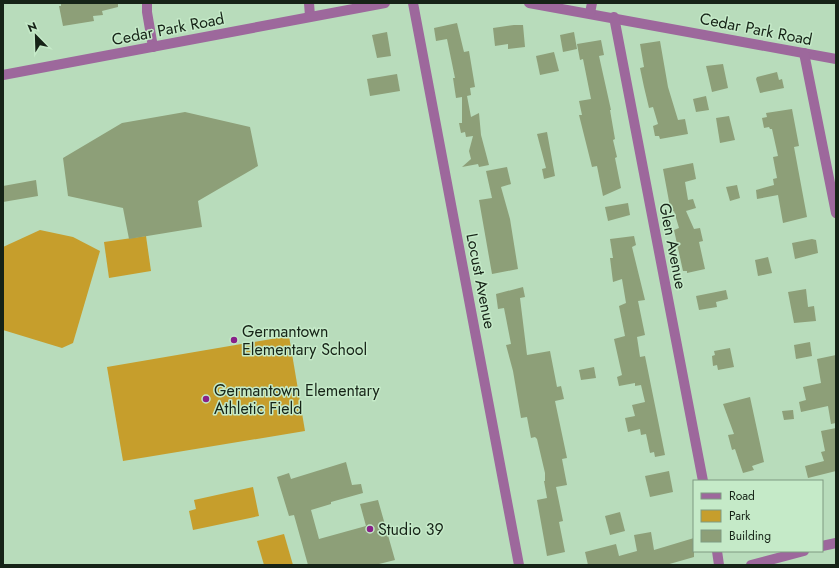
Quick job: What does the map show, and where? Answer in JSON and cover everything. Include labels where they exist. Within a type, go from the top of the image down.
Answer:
[{"type":"street","points":[[147,3],[147,12],[153,47]]},
{"type":"street","points":[[309,3],[310,16]]},
{"type":"street","name":"Cedar Park Road","points":[[3,75],[385,3]]},
{"type":"street","name":"Locust Avenue","points":[[413,3],[520,565]]},
{"type":"street","name":"Cedar Park Road","points":[[529,3],[614,17],[836,59]]},
{"type":"street","points":[[590,13],[592,3]]},
{"type":"street","name":"Glen Avenue","points":[[614,17],[703,480]]},
{"type":"street","points":[[804,53],[836,213]]},
{"type":"street","points":[[823,546],[836,543]]},
{"type":"street","points":[[717,552],[719,565]]},
{"type":"street","points":[[751,565],[800,552]]},
{"type":"green space","points":[[40,230],[73,237],[100,251],[73,343],[62,348],[3,330],[3,247]]},
{"type":"green space","points":[[146,236],[151,271],[109,278],[104,242]]},
{"type":"green space","name":"Germantown Elementary Athletic Field","points":[[289,336],[305,431],[123,461],[107,367]]},
{"type":"green space","points":[[253,487],[259,516],[193,530],[189,511],[196,509],[194,500]]},
{"type":"green space","points":[[284,534],[293,565],[264,565],[257,541]]},
{"type":"building","points":[[61,3],[118,3],[118,7],[102,11],[103,15],[93,16],[94,21],[63,26],[59,6],[61,6]]},
{"type":"building","points":[[457,23],[464,52],[469,51],[475,87],[470,88],[471,95],[467,96],[471,117],[479,113],[481,135],[489,165],[479,167],[478,164],[462,167],[471,159],[469,151],[473,136],[466,137],[465,132],[461,133],[459,123],[462,123],[462,97],[456,98],[453,78],[455,78],[447,39],[436,41],[434,28]]},
{"type":"building","points":[[523,25],[525,47],[508,49],[508,44],[495,46],[493,28]]},
{"type":"building","points":[[387,32],[391,56],[377,58],[372,35]]},
{"type":"building","points":[[574,32],[577,49],[563,52],[560,35]]},
{"type":"building","points":[[601,40],[604,55],[599,56],[611,110],[615,139],[613,140],[617,157],[615,158],[621,188],[603,196],[597,166],[592,167],[579,115],[582,115],[579,101],[591,99],[583,59],[580,60],[577,44]]},
{"type":"building","points":[[660,41],[668,87],[678,120],[685,119],[688,134],[660,139],[659,136],[655,136],[653,126],[658,124],[653,107],[649,108],[640,68],[644,67],[640,44]]},
{"type":"building","points":[[554,52],[559,71],[540,75],[536,56]]},
{"type":"building","points":[[723,64],[728,88],[712,92],[706,66]]},
{"type":"building","points":[[777,72],[779,80],[782,79],[784,88],[760,93],[756,79],[757,77]]},
{"type":"building","points":[[397,74],[400,91],[370,96],[367,79]]},
{"type":"building","points":[[706,96],[709,110],[696,112],[693,99]]},
{"type":"building","points":[[792,109],[799,146],[794,147],[807,217],[783,223],[778,195],[757,199],[756,190],[774,185],[773,179],[777,178],[773,157],[778,156],[772,129],[769,127],[764,128],[762,118],[767,117],[766,113]]},
{"type":"building","points":[[185,112],[250,127],[258,166],[198,201],[202,227],[129,239],[123,208],[68,196],[63,158],[122,123]]},
{"type":"building","points":[[729,116],[735,140],[720,143],[716,118]]},
{"type":"building","points":[[547,132],[555,176],[544,179],[542,169],[546,168],[537,134]]},
{"type":"building","points":[[693,163],[696,179],[685,182],[688,200],[693,199],[696,208],[686,211],[694,229],[700,228],[703,241],[699,242],[705,269],[687,273],[687,271],[683,271],[674,230],[679,228],[674,211],[671,212],[663,169]]},
{"type":"building","points":[[507,167],[511,184],[501,187],[510,219],[518,269],[492,274],[479,200],[492,198],[486,171]]},
{"type":"building","points":[[36,180],[38,196],[3,202],[3,186]]},
{"type":"building","points":[[737,185],[740,198],[730,201],[726,187]]},
{"type":"building","points":[[628,203],[630,215],[608,221],[605,207]]},
{"type":"building","points":[[634,236],[636,245],[632,247],[645,300],[638,301],[645,335],[637,337],[640,357],[645,356],[665,455],[655,457],[654,452],[650,453],[646,434],[641,435],[640,429],[628,432],[625,418],[635,416],[632,405],[645,402],[641,385],[635,386],[635,383],[619,386],[617,377],[622,375],[614,339],[625,336],[619,306],[626,303],[622,279],[613,282],[610,258],[613,258],[610,239]]},
{"type":"building","points":[[812,239],[816,240],[818,253],[795,259],[792,243]]},
{"type":"building","points":[[768,257],[772,273],[758,276],[755,260]]},
{"type":"building","points":[[523,287],[525,297],[520,298],[527,355],[550,351],[557,387],[561,386],[564,399],[555,401],[567,458],[562,459],[567,485],[556,487],[563,521],[559,522],[565,552],[547,556],[537,500],[547,498],[544,481],[545,473],[537,439],[535,437],[531,438],[527,417],[521,418],[513,371],[506,345],[511,344],[504,308],[498,309],[496,294]]},
{"type":"building","points":[[806,289],[808,307],[814,306],[816,321],[794,323],[788,292]]},
{"type":"building","points":[[726,290],[728,299],[716,302],[717,307],[699,310],[696,296]]},
{"type":"building","points":[[810,342],[812,356],[796,359],[794,345]]},
{"type":"building","points":[[730,348],[734,367],[718,370],[717,365],[713,366],[712,356],[715,355],[714,351]]},
{"type":"building","points":[[836,355],[836,423],[831,424],[828,406],[801,412],[799,402],[806,400],[803,387],[821,383],[817,359]]},
{"type":"building","points":[[594,367],[596,378],[581,380],[579,370]]},
{"type":"building","points":[[750,397],[764,462],[752,466],[754,470],[743,473],[735,449],[732,450],[728,435],[734,434],[723,404]]},
{"type":"building","points":[[793,410],[794,419],[784,420],[782,411]]},
{"type":"building","points":[[836,428],[836,471],[808,478],[805,466],[824,461],[821,452],[825,451],[821,431]]},
{"type":"building","points":[[346,462],[352,485],[361,484],[363,493],[331,502],[331,504],[311,510],[319,539],[366,526],[360,504],[378,500],[395,560],[375,565],[308,565],[294,515],[289,516],[277,477],[289,473],[291,479]]},
{"type":"building","points":[[669,471],[673,492],[650,497],[645,476]]},
{"type":"building","points":[[620,512],[625,531],[610,535],[605,516]]},
{"type":"building","points":[[651,532],[654,550],[693,538],[694,557],[666,565],[588,565],[585,552],[616,544],[619,556],[637,551],[634,535]]},
{"type":"place","name":"Germantown Elementary School","points":[[234,340]]},
{"type":"place","name":"Germantown Elementary Athletic Field","points":[[206,399]]},
{"type":"place","name":"Studio 39","points":[[370,529]]}]
